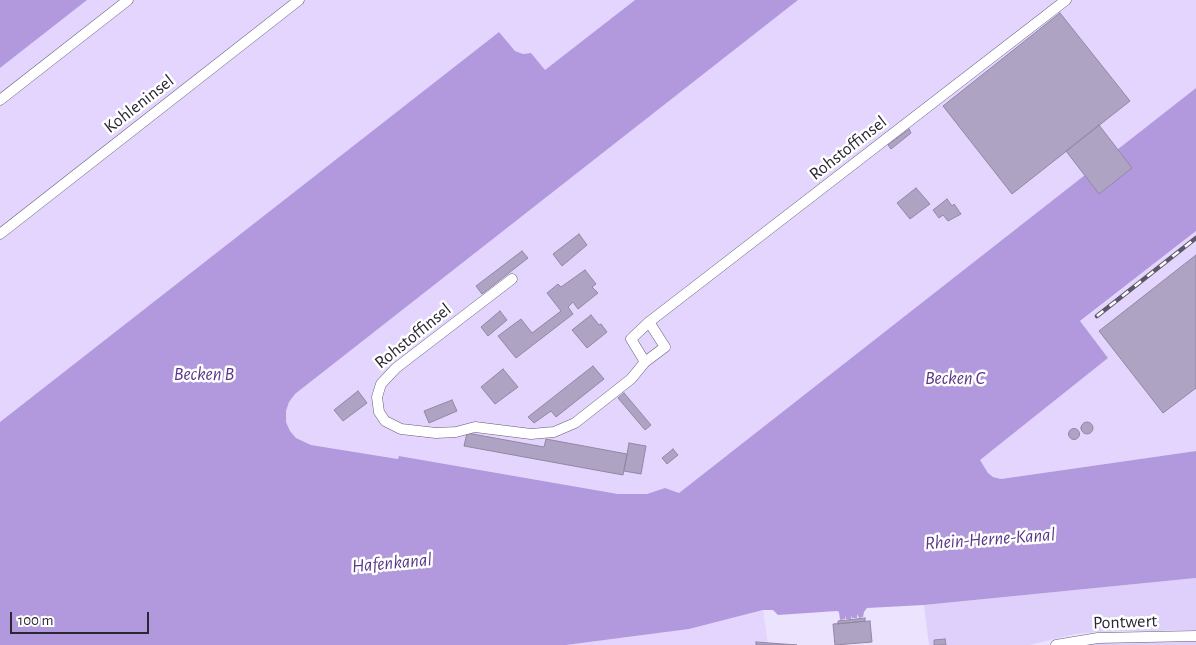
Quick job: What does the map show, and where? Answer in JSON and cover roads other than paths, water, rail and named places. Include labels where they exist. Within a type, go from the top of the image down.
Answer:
[{"type":"street","points":[[0,100],[128,0]]},
{"type":"street","name":"Kohleninsel","points":[[0,234],[299,0]]},
{"type":"street","name":"Rohstoffinsel","points":[[645,362],[631,339],[649,322],[1066,0]]},
{"type":"street","name":"Rohstoffinsel","points":[[512,279],[396,368],[381,384],[378,397],[379,412],[385,421],[401,429],[436,433],[456,432],[475,427],[531,434],[554,432],[575,423],[631,378],[645,362],[664,347],[649,322]]},
{"type":"street","name":"Pontwert","points":[[1056,645],[1098,638],[1196,636]]},
{"type":"water","points":[[0,0],[87,0],[0,68]]},
{"type":"water","points":[[635,0],[798,0],[295,394],[289,402],[286,411],[286,422],[296,438],[311,445],[398,459],[399,456],[618,494],[647,494],[665,488],[679,493],[1196,88],[1196,231],[1080,321],[1108,358],[980,460],[988,473],[993,477],[1001,479],[1196,451],[1196,578],[924,605],[867,608],[863,617],[859,618],[857,614],[857,618],[852,618],[852,615],[851,619],[846,619],[845,616],[845,619],[840,620],[839,612],[837,611],[778,615],[773,610],[763,610],[689,629],[566,645],[0,645],[0,422],[499,32],[515,51],[523,54],[531,53],[545,70]]},
{"type":"railway","points":[[1097,316],[1196,238]]},
{"type":"water label","name":"Becken B","points":[[204,374]]},
{"type":"water label","name":"Becken C","points":[[955,378]]},
{"type":"water label","name":"Rhein-Herne-Kanal","points":[[990,539]]},
{"type":"water label","name":"Hafenkanal","points":[[392,563]]}]
